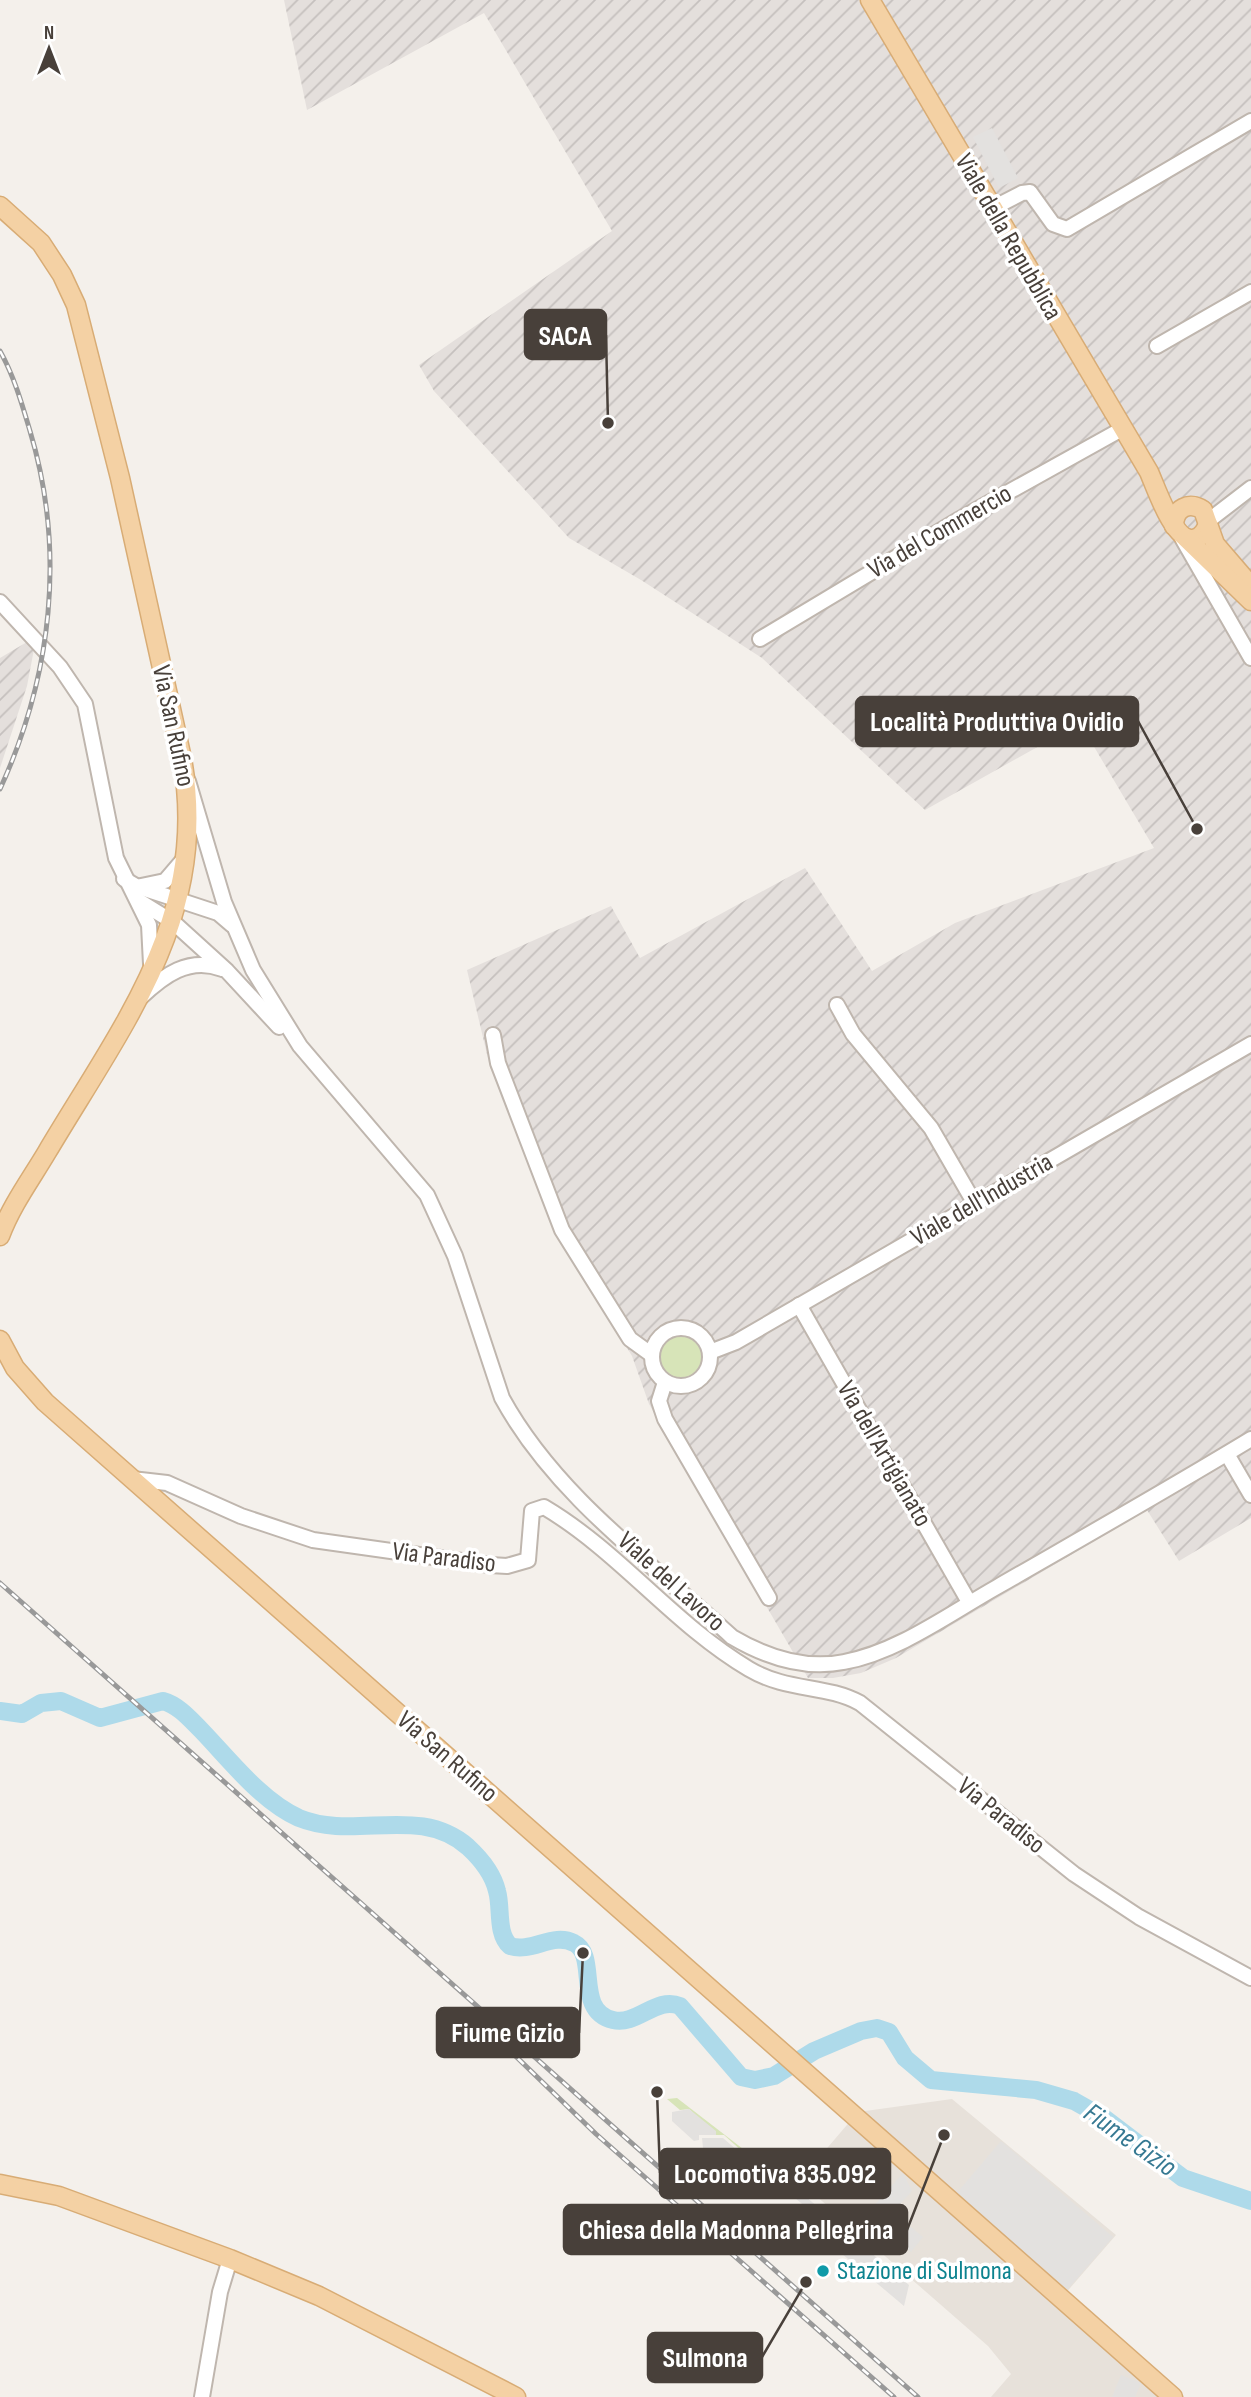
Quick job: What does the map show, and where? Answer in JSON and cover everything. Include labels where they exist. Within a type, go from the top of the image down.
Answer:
[{"type":"main road","name":"Viale della Repubblica","points":[[870,0],[991,209],[1149,472],[1180,534]]},
{"type":"main road","name":"Via San Rufino","points":[[0,206],[41,243],[62,275],[76,305],[120,478],[187,779],[187,848],[173,922],[150,977],[0,1236]]},
{"type":"main road","name":"Viale della Repubblica","points":[[1149,472],[1169,491],[1195,506]]},
{"type":"main road","points":[[1251,586],[1221,554],[1206,514],[1195,506],[1178,510],[1180,534],[1251,601]]},
{"type":"main road","points":[[1180,534],[1200,537],[1208,523]]},
{"type":"main road","name":"Via San Rufino","points":[[0,1339],[28,1384],[132,1479],[1173,2397]]},
{"type":"main road","points":[[0,2184],[59,2196],[230,2259],[319,2296],[516,2397]]},
{"type":"street","points":[[991,209],[1022,192],[1030,192],[1053,224],[1067,229],[1251,121]]},
{"type":"street","points":[[1157,346],[1251,292]]},
{"type":"street","name":"Via del Commercio","points":[[760,639],[960,519],[1122,429]]},
{"type":"street","points":[[1195,506],[1236,496],[1251,488]]},
{"type":"street","points":[[1208,523],[1236,496]]},
{"type":"street","name":"Viale della Repubblica","points":[[1180,534],[1251,658]]},
{"type":"street","points":[[0,602],[60,667],[85,704],[116,858],[123,878],[134,890],[151,933],[150,977]]},
{"type":"street","name":"Viale del Lavoro","points":[[187,779],[234,928],[261,986],[300,1046]]},
{"type":"street","points":[[134,890],[165,881],[178,867],[187,848]]},
{"type":"street","points":[[134,890],[218,913],[234,928]]},
{"type":"street","name":"Viale del Lavoro","points":[[134,890],[145,906],[173,922],[227,971],[300,1046],[427,1195],[455,1256],[502,1398],[532,1446],[579,1500],[732,1637],[759,1653],[812,1664],[842,1663],[888,1648],[1251,1439]]},
{"type":"street","points":[[137,1000],[176,970],[209,965],[227,971]]},
{"type":"street","points":[[837,1005],[853,1034],[931,1128],[975,1203]]},
{"type":"street","points":[[493,1035],[498,1063],[562,1230],[630,1339],[652,1354]]},
{"type":"street","name":"Viale dell'Industria","points":[[710,1352],[736,1342],[1251,1044]]},
{"type":"street","name":"Via dell'Artigianato","points":[[799,1305],[969,1602]]},
{"type":"street","points":[[680,1328],[699,1334],[710,1352],[707,1371],[698,1381],[685,1386],[665,1382],[654,1367],[652,1354],[661,1336],[680,1328]]},
{"type":"street","points":[[665,1382],[659,1401],[665,1419],[769,1598]]},
{"type":"street","points":[[1227,1454],[1251,1495]]},
{"type":"street","name":"Via Paradiso","points":[[132,1479],[167,1482],[241,1516],[313,1540],[490,1565],[507,1566],[528,1560],[532,1511],[544,1507],[608,1550],[696,1634],[769,1680],[801,1689],[843,1694],[860,1703],[1074,1874],[1139,1917],[1251,1978]]},
{"type":"street","points":[[749,1668],[759,1653]]},
{"type":"street","points":[[202,2397],[220,2292],[230,2259]]},
{"type":"shaded area","points":[[284,0],[1251,0],[1251,1518],[1179,1561],[1147,1510],[896,1658],[861,1673],[833,1678],[808,1678],[649,1404],[632,1356],[559,1237],[490,1067],[467,970],[611,906],[640,958],[805,868],[872,971],[955,923],[1154,848],[1080,723],[925,810],[762,658],[641,580],[569,538],[434,391],[419,365],[612,231],[484,13],[307,110]]},
{"type":"shaded area","points":[[992,128],[1018,178],[999,188],[973,137]]},
{"type":"shaded area","points":[[27,642],[34,649],[27,686],[0,768],[0,658]]},
{"type":"shaded area","points":[[952,2099],[1116,2235],[1064,2295],[1179,2397],[991,2397],[1011,2374],[988,2346],[799,2181],[858,2112]]},
{"type":"shaded area","points":[[689,2109],[716,2131],[716,2135],[699,2135],[699,2140],[694,2141],[672,2121],[672,2112]]},
{"type":"shaded area","points":[[702,2138],[723,2138],[775,2183],[775,2189],[759,2188],[753,2182],[753,2187],[748,2187],[703,2148]]},
{"type":"shaded area","points":[[1001,2141],[1113,2237],[1067,2290],[955,2195]]},
{"type":"shaded area","points":[[903,2173],[912,2191],[893,2212],[923,2237],[911,2252],[881,2225],[863,2246],[909,2285],[904,2306],[841,2253],[847,2236]]},
{"type":"shaded area","points":[[805,2196],[840,2226],[830,2228],[794,2197]]},
{"type":"shaded area","points":[[1121,2375],[1141,2383],[1135,2397],[1112,2397]]},
{"type":"green space","points":[[681,1333],[698,1340],[705,1357],[698,1374],[681,1381],[664,1374],[657,1357],[664,1340]]},
{"type":"green space","points":[[677,2098],[756,2159],[754,2162],[724,2135],[716,2135],[689,2109],[680,2110],[667,2099]]},
{"type":"waterway","name":"Fiume Gizio","points":[[0,1711],[22,1714],[41,1703],[61,1701],[100,1718],[163,1701],[188,1717],[259,1790],[285,1811],[299,1818],[342,1826],[408,1825],[449,1834],[468,1847],[489,1873],[497,1891],[503,1934],[510,1946],[526,1947],[558,1940],[574,1943],[581,1949],[585,1959],[590,1995],[601,2015],[622,2021],[663,2005],[680,2006],[741,2077],[755,2080],[774,2076],[814,2051],[861,2031],[877,2028],[889,2032],[905,2058],[931,2080],[1036,2090],[1074,2101],[1104,2118],[1183,2178],[1251,2201]]},
{"type":"railway","points":[[0,351],[21,400],[41,476],[48,522],[50,567],[42,658],[18,746],[0,789]]},
{"type":"railway","points":[[0,1583],[918,2397]]},
{"type":"railway","points":[[472,2014],[596,2134],[894,2397]]},
{"type":"place","name":"SACA","points":[[608,423]]},
{"type":"place","name":"Località Produttiva Ovidio","points":[[1197,829]]},
{"type":"place","name":"Fiume Gizio","points":[[583,1953]]},
{"type":"place","name":"Locomotiva 835.092","points":[[657,2092]]},
{"type":"place","name":"Chiesa della Madonna Pellegrina","points":[[944,2135]]},
{"type":"place","name":"Stazione di Sulmona","points":[[823,2271]]},
{"type":"place","name":"Sulmona","points":[[806,2282]]}]
